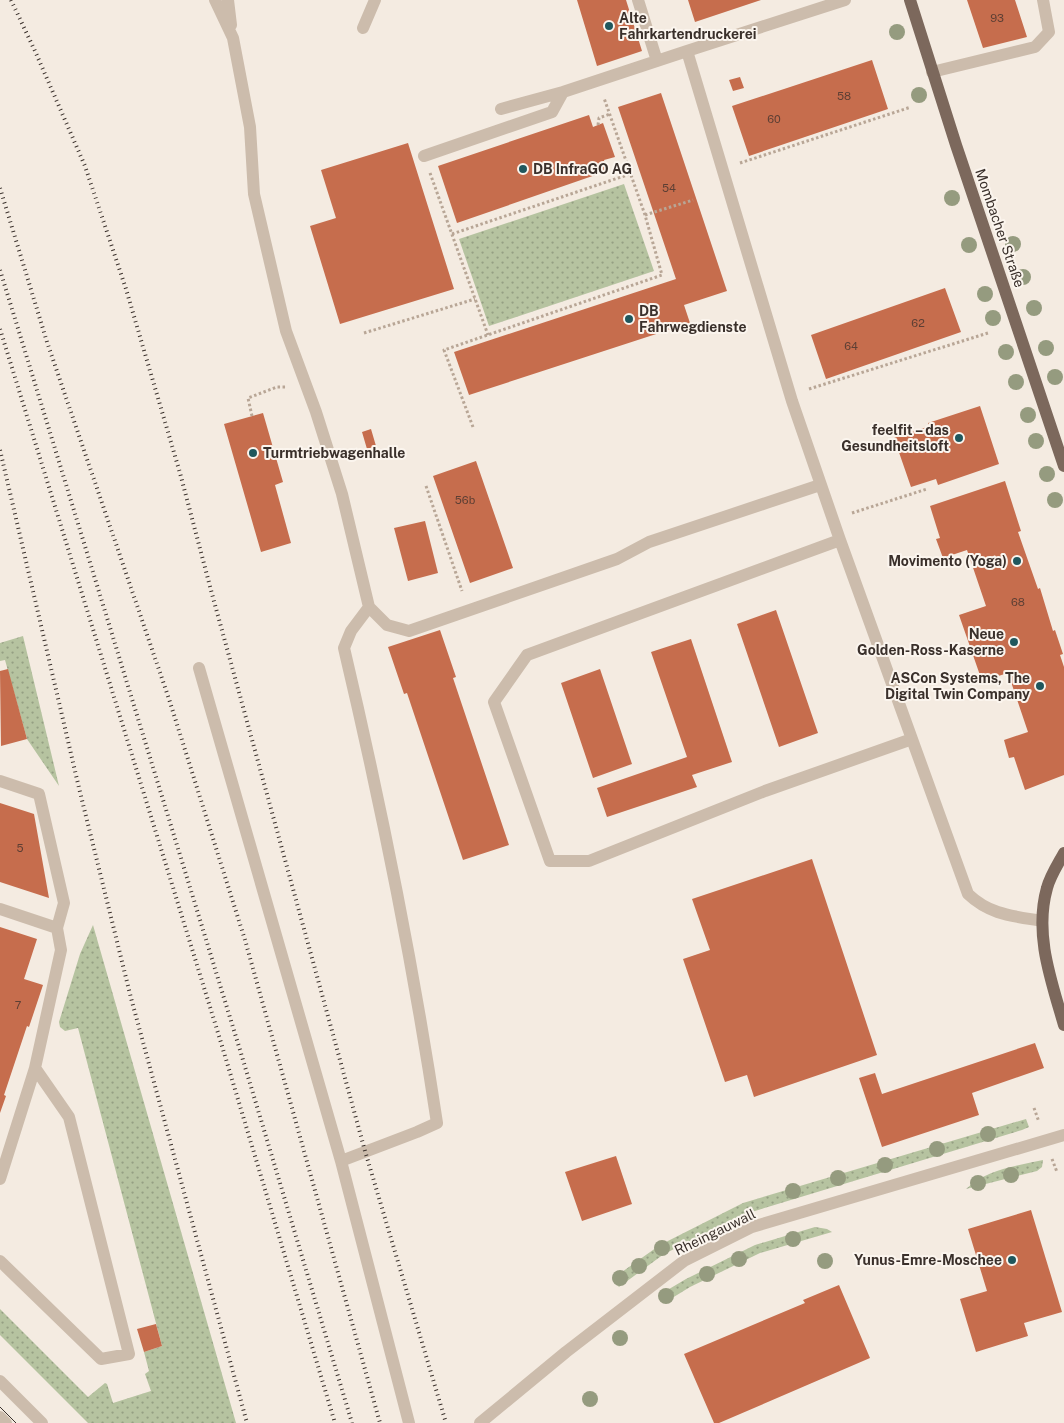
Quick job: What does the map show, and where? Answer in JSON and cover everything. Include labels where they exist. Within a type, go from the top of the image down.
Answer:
[{"type":"main road","name":"Mombacher Straße","points":[[910,0],[932,72],[1064,466]]},
{"type":"main road","points":[[1064,853],[1060,868],[1047,886],[1042,921],[1045,955],[1064,1024]]},
{"type":"street","points":[[215,0],[233,38]]},
{"type":"street","points":[[228,0],[233,38],[250,127],[254,194],[286,331],[342,494],[369,607],[387,625],[409,631],[617,559],[649,542],[820,485]]},
{"type":"street","points":[[363,28],[375,0]]},
{"type":"street","points":[[638,0],[657,61]]},
{"type":"street","points":[[501,109],[598,81],[845,0]]},
{"type":"street","points":[[932,72],[1036,47],[1049,32],[1044,0]]},
{"type":"street","points":[[686,51],[790,395],[820,485],[968,894],[979,904],[994,912],[1042,921]]},
{"type":"street","points":[[424,156],[552,112],[563,92]]},
{"type":"street","points":[[840,540],[527,656],[494,702],[550,861],[589,861],[765,791],[912,739]]},
{"type":"street","points":[[340,1161],[437,1123],[419,1006],[374,776],[344,648],[351,631],[369,607]]},
{"type":"street","points":[[199,668],[340,1161],[408,1423]]},
{"type":"street","points":[[0,781],[39,794],[64,903],[57,928],[61,950],[35,1068],[0,1180]]},
{"type":"street","points":[[0,909],[57,928]]},
{"type":"street","points":[[0,1261],[101,1359],[129,1354],[69,1117],[35,1068]]},
{"type":"street","name":"Rheingauwall","points":[[480,1423],[566,1352],[684,1262],[752,1228],[1064,1136]]},
{"type":"street","points":[[0,1380],[42,1423]]},
{"type":"street","points":[[0,1417],[6,1423]]},
{"type":"path","points":[[473,427],[444,350],[662,275],[645,215],[598,81]]},
{"type":"path","points":[[722,169],[911,107]]},
{"type":"path","points":[[598,125],[599,118],[610,114]]},
{"type":"path","points":[[424,156],[488,335]]},
{"type":"path","points":[[452,234],[630,174]]},
{"type":"path","points":[[645,215],[693,200]]},
{"type":"path","points":[[364,333],[475,299]]},
{"type":"path","points":[[790,395],[988,333]]},
{"type":"path","points":[[252,416],[248,398],[277,388],[306,388]]},
{"type":"path","points":[[426,486],[463,594]]},
{"type":"path","points":[[832,520],[927,489]]},
{"type":"green space","points":[[624,184],[654,271],[489,326],[459,239]]},
{"type":"green space","points":[[23,636],[59,786],[27,739],[5,660],[0,661],[0,643]]},
{"type":"green space","points":[[93,925],[236,1423],[88,1423],[0,1335],[0,1309],[88,1397],[105,1383],[113,1403],[151,1391],[145,1374],[149,1371],[144,1352],[162,1346],[78,1028],[65,1031],[60,1027],[59,1022],[80,954]]},
{"type":"green space","points":[[1026,1119],[1029,1127],[1022,1130],[745,1214],[664,1254],[619,1287],[612,1279],[660,1245],[743,1203]]},
{"type":"green space","points":[[1043,1160],[1042,1167],[1037,1171],[966,1189],[974,1182],[992,1173]]},
{"type":"green space","points":[[815,1227],[832,1232],[760,1253],[690,1287],[664,1303],[659,1295],[686,1279],[755,1245]]},
{"type":"building","name":"Alte Fahrkartendruckerei","points":[[577,0],[626,0],[642,51],[597,66]]},
{"type":"building","points":[[688,0],[761,0],[695,22]]},
{"type":"building","points":[[967,0],[1015,0],[1027,37],[983,48]]},
{"type":"building","points":[[872,60],[888,109],[749,156],[732,106]]},
{"type":"building","points":[[740,77],[744,88],[733,91],[729,80]]},
{"type":"building","points":[[661,93],[727,291],[684,305],[690,323],[469,395],[454,352],[676,279],[618,107]]},
{"type":"building","name":"DB InfraGO AG","points":[[589,115],[593,127],[603,123],[615,157],[604,160],[607,171],[457,223],[438,166]]},
{"type":"building","points":[[408,143],[454,289],[340,324],[310,226],[336,218],[321,170]]},
{"type":"building","points":[[945,288],[961,332],[826,379],[811,335]]},
{"type":"building","points":[[980,406],[999,464],[938,485],[936,479],[911,487],[894,438],[930,426],[928,423]]},
{"type":"building","name":"Turmtriebwagenhalle","points":[[263,413],[283,482],[275,485],[291,543],[261,552],[224,424]]},
{"type":"building","points":[[371,429],[376,446],[367,449],[362,432]]},
{"type":"building","points":[[476,461],[513,568],[470,583],[433,476]]},
{"type":"building","name":"Neue Golden-Ross-Kaserne","points":[[1005,481],[1021,531],[1018,532],[1038,589],[1040,588],[1053,631],[1055,630],[1063,654],[1060,655],[1064,667],[1064,775],[1025,790],[1014,757],[1009,758],[1004,740],[1028,732],[1008,673],[982,681],[959,615],[986,606],[967,550],[943,558],[936,539],[940,538],[930,506]]},
{"type":"building","points":[[425,521],[438,573],[408,581],[394,528]]},
{"type":"building","points":[[776,610],[818,733],[779,747],[737,624]]},
{"type":"building","points":[[440,630],[456,677],[453,678],[509,845],[463,860],[407,693],[404,694],[388,647]]},
{"type":"building","points":[[691,639],[732,762],[692,775],[697,787],[607,817],[597,788],[687,757],[651,652]]},
{"type":"building","points":[[8,669],[27,739],[1,746],[0,671]]},
{"type":"building","points":[[600,669],[632,764],[593,778],[561,683]]},
{"type":"building","points":[[0,803],[34,814],[49,898],[0,882]]},
{"type":"building","points":[[812,859],[877,1055],[754,1097],[747,1075],[725,1082],[683,959],[710,950],[692,899]]},
{"type":"building","points":[[0,927],[37,939],[24,979],[43,985],[29,1027],[27,1026],[4,1095],[6,1096],[0,1113]]},
{"type":"building","points":[[1035,1043],[1044,1068],[972,1093],[979,1115],[882,1147],[859,1078],[875,1073],[882,1094]]},
{"type":"building","points":[[616,1156],[632,1204],[582,1221],[565,1172]]},
{"type":"building","name":"Yunus-Emre-Moschee","points":[[1031,1210],[1062,1312],[1024,1323],[1028,1336],[976,1352],[960,1299],[987,1291],[968,1229]]},
{"type":"building","points":[[839,1285],[870,1358],[719,1423],[714,1423],[684,1354],[805,1303],[803,1300]]},
{"type":"building","points":[[156,1324],[162,1346],[144,1352],[137,1329]]},
{"type":"tram line","points":[[0,1407],[16,1423]]},
{"type":"railway","points":[[11,0],[85,166],[126,289],[180,473],[365,1151],[446,1423]]},
{"type":"railway","points":[[0,188],[47,342],[169,699],[245,940],[380,1423]]},
{"type":"railway","points":[[0,270],[240,1050],[352,1423]]},
{"type":"railway","points":[[0,329],[219,1036],[335,1423]]},
{"type":"railway","points":[[0,450],[79,788],[131,998],[247,1423]]},
{"type":"place","name":"Alte Fahrkartendruckerei","points":[[609,26]]},
{"type":"place","name":"DB InfraGO AG","points":[[523,169]]},
{"type":"place","name":"DB Fahrwegdienste","points":[[629,319]]},
{"type":"place","name":"feelfit – das Gesundheitsloft","points":[[959,438]]},
{"type":"place","name":"Turmtriebwagenhalle","points":[[253,453]]},
{"type":"place","name":"Movimento (Yoga)","points":[[1017,561]]},
{"type":"place","name":"Neue Golden-Ross-Kaserne","points":[[1014,642]]},
{"type":"place","name":"ASCon Systems, The Digital Twin Company","points":[[1040,686]]},
{"type":"place","name":"Yunus-Emre-Moschee","points":[[1012,1260]]}]
